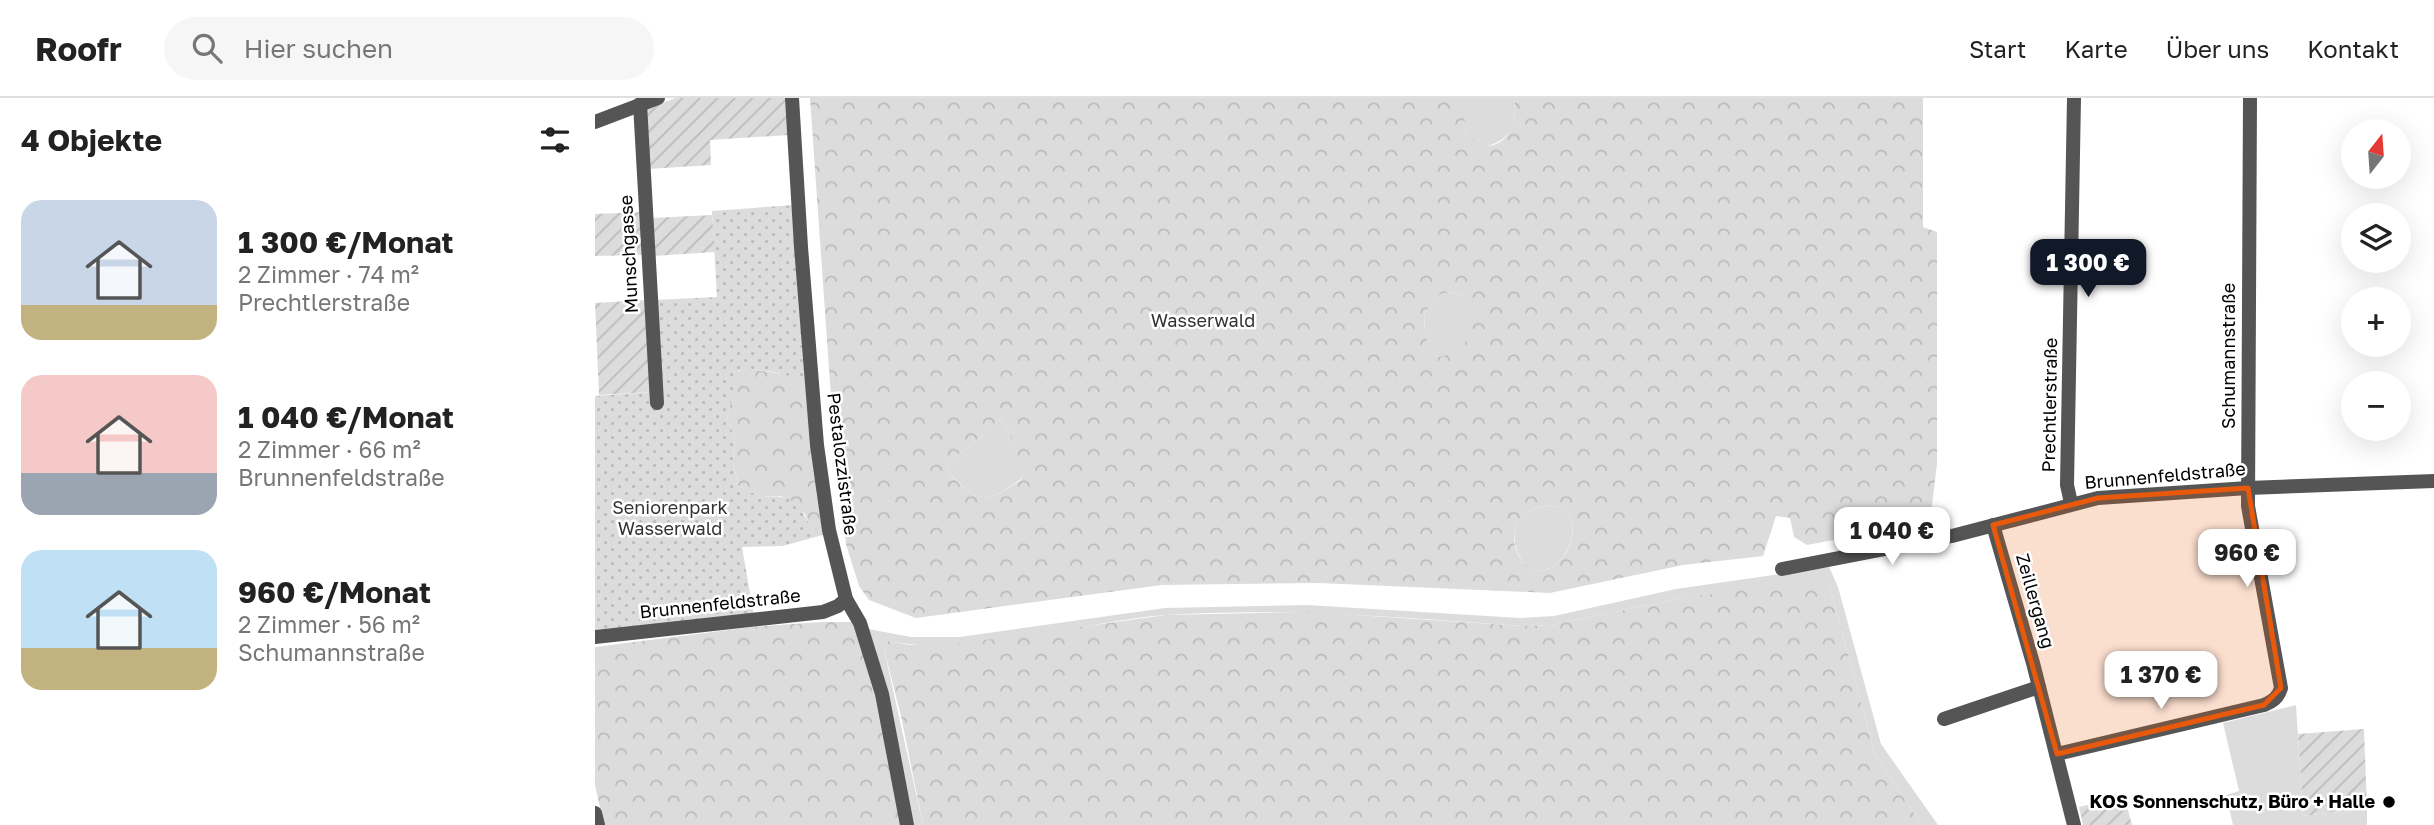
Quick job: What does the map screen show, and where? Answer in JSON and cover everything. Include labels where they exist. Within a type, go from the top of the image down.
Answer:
[{"type":"street","points":[[595,122],[658,98]]},
{"type":"street","name":"Pestalozzistraße","points":[[792,98],[817,445],[829,530],[846,599],[860,623],[882,694],[907,825]]},
{"type":"street","name":"Prechtlerstraße","points":[[2071,503],[2067,485],[2074,98]]},
{"type":"street","name":"Schumannstraße","points":[[2057,754],[2264,705],[2279,695],[2280,672],[2248,506],[2250,98]]},
{"type":"street","name":"Munschgasse","points":[[641,104],[657,403]]},
{"type":"street","name":"Brunnenfeldstraße","points":[[1782,569],[1898,548],[2071,503],[2133,494],[2434,481]]},
{"type":"street","name":"Zeillergang","points":[[1993,525],[2039,687],[2074,825]]},
{"type":"street","name":"Brunnenfeldstraße","points":[[595,637],[823,612],[838,606],[846,599]]},
{"type":"street","points":[[1944,719],[2039,687]]},
{"type":"street","points":[[595,813],[597,825]]},
{"type":"highlighted area","points":[[2248,488],[2281,688],[2264,705],[2057,754],[1993,525],[2098,498]]},
{"type":"green space","points":[[676,98],[787,98],[789,135],[710,140],[711,165],[648,169],[644,109]]},
{"type":"green space","name":"Wasserwald","points":[[810,98],[1462,98],[1466,132],[1479,143],[1491,145],[1503,139],[1513,125],[1514,98],[1923,98],[1923,227],[1937,232],[1937,464],[1930,522],[1807,545],[1794,537],[1790,518],[1776,516],[1763,556],[1683,565],[1550,593],[1319,583],[1162,585],[916,618],[869,600],[859,586],[846,544],[834,440]],"holes":[[[1453,292],[1464,295],[1469,316],[1469,335],[1459,349],[1437,357],[1427,342],[1425,312],[1440,294]],[[999,419],[1008,428],[1023,473],[1021,480],[988,497],[974,494],[963,486],[946,468],[955,456],[975,443]],[[1555,506],[1564,510],[1571,519],[1573,531],[1565,555],[1546,569],[1535,570],[1524,563],[1515,545],[1516,525],[1519,519],[1532,509]]]},
{"type":"green space","points":[[1462,98],[1514,98],[1515,119],[1509,133],[1497,143],[1476,143],[1465,127]]},
{"type":"green space","name":"Seniorenpark Wasserwald","points":[[794,205],[808,382],[773,372],[738,371],[727,419],[735,438],[733,462],[738,485],[762,496],[787,499],[803,513],[812,530],[824,528],[826,534],[783,546],[742,547],[754,616],[595,630],[595,396],[651,392],[651,408],[662,407],[655,300],[717,297],[712,211]]},
{"type":"green space","points":[[642,212],[644,255],[595,256],[595,214]]},
{"type":"green space","points":[[712,215],[715,252],[653,256],[651,218]]},
{"type":"green space","points":[[1453,292],[1464,295],[1471,318],[1470,334],[1460,349],[1437,357],[1430,350],[1426,339],[1425,312],[1440,294]]},
{"type":"green space","points":[[646,300],[651,392],[599,395],[595,303]]},
{"type":"green space","points":[[746,368],[786,374],[808,382],[824,528],[812,531],[805,514],[781,496],[758,495],[738,485],[733,462],[735,438],[727,419],[737,372]]},
{"type":"green space","points":[[999,419],[1008,428],[1023,472],[1021,479],[1000,493],[981,497],[966,489],[946,468],[955,456],[975,443]]},
{"type":"green space","points":[[1549,505],[1564,510],[1571,519],[1573,531],[1564,555],[1556,564],[1535,570],[1520,558],[1515,545],[1515,531],[1524,514]]},
{"type":"green space","points":[[1829,567],[1838,587],[1881,744],[1938,825],[1922,825],[1875,754],[1829,584],[1678,599],[1551,625],[1522,626],[1301,613],[1212,613],[1134,619],[991,642],[921,645],[888,641],[884,649],[923,825],[909,825],[868,629],[911,637],[960,637],[1165,608],[1307,605],[1520,618],[1554,616],[1676,589]]},
{"type":"green space","points":[[1813,580],[1829,584],[1875,754],[1922,825],[923,825],[901,716],[884,649],[888,641],[910,645],[956,644],[1166,615],[1310,612],[1522,626],[1551,625],[1678,599]]},
{"type":"green space","points":[[854,622],[876,690],[901,825],[604,825],[595,785],[595,647],[752,627]]},
{"type":"green space","points":[[2296,705],[2303,816],[2367,808],[2367,825],[2233,825],[2226,795],[2239,791],[2223,723]]},
{"type":"green space","points":[[2364,729],[2367,808],[2303,816],[2298,734]]},
{"type":"green space","points":[[2124,796],[2132,825],[2083,825],[2079,807]]},
{"type":"place","name":"KOS Sonnenschutz, Büro + Halle","points":[[2389,802]]}]
